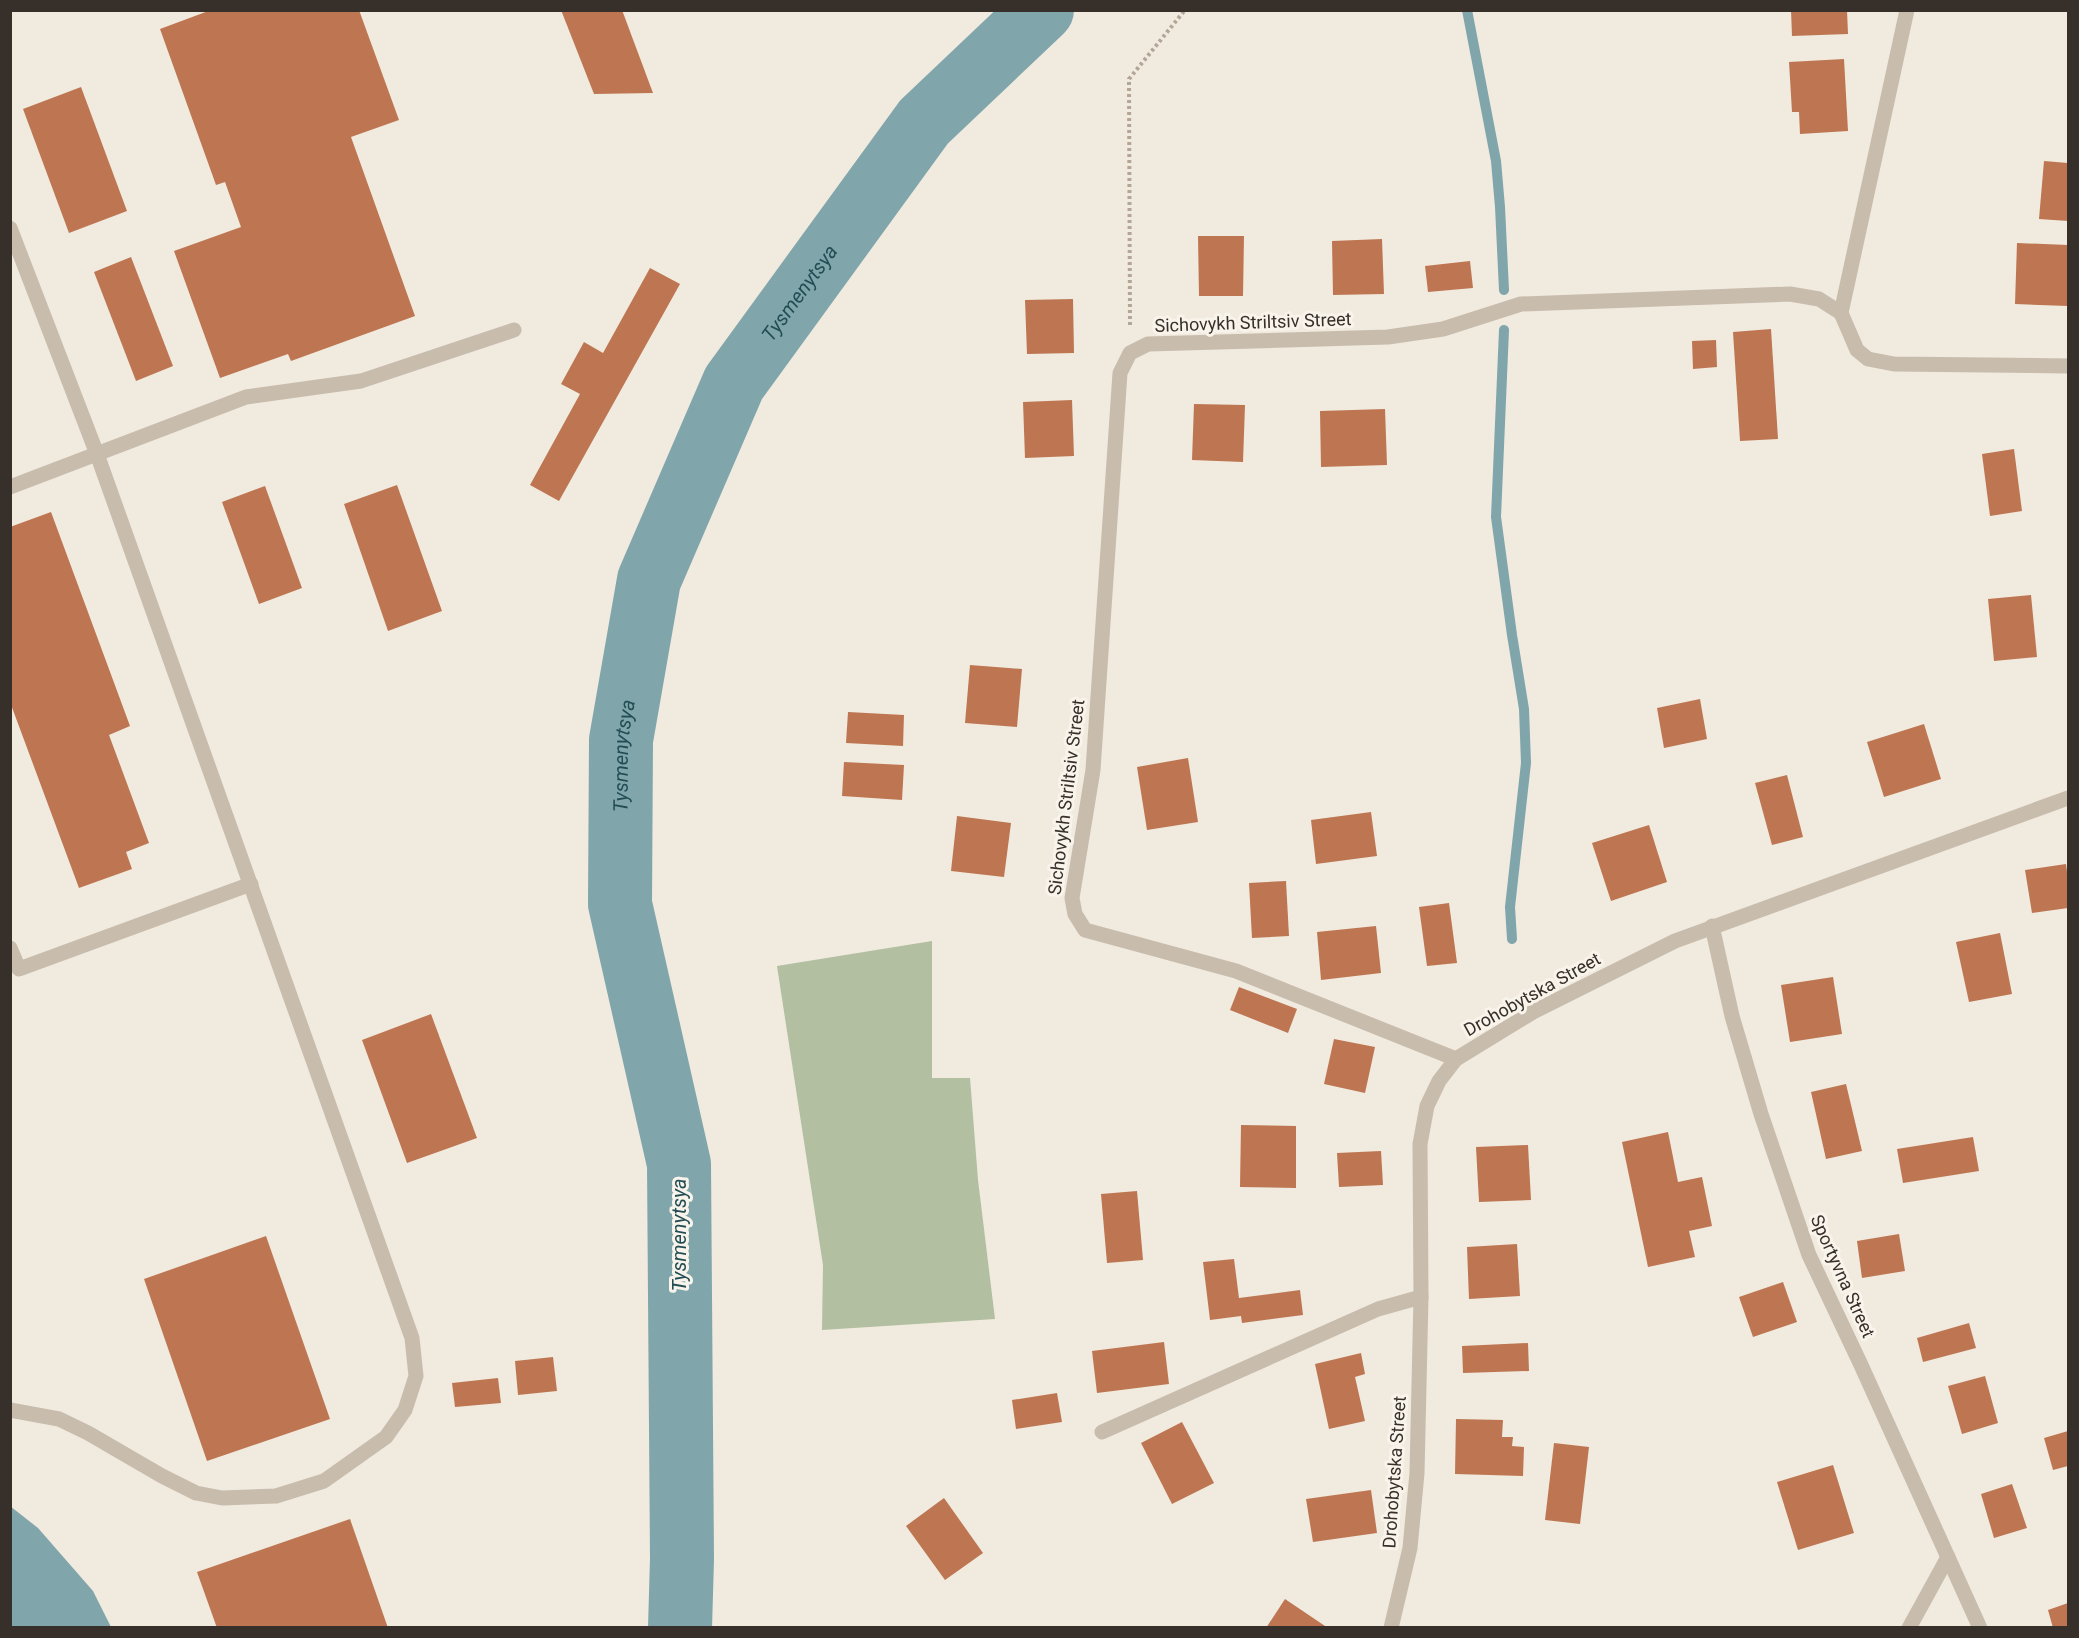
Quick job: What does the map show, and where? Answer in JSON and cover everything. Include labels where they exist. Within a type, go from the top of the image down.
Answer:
[{"type":"street","points":[[1907,10],[1841,313],[1857,350],[1868,359],[1894,364],[2068,366]]},
{"type":"street","points":[[10,228],[97,454],[412,1338],[416,1376],[405,1410],[386,1437],[324,1481],[276,1497],[222,1498],[196,1493],[162,1476],[88,1432],[59,1419],[10,1410]]},
{"type":"street","name":"Sichovykh Striltsiv Street","points":[[1456,1059],[1236,971],[1085,930],[1075,914],[1072,898],[1093,770],[1120,373],[1130,352],[1148,344],[1388,337],[1443,329],[1521,304],[1791,294],[1819,299],[1841,313]]},
{"type":"street","points":[[10,487],[246,397],[361,381],[514,330]]},
{"type":"street","name":"Drohobytska Street","points":[[1391,1628],[1411,1537],[1417,1473],[1420,1144],[1427,1106],[1439,1081],[1456,1059],[1533,1011],[1675,941],[2068,798]]},
{"type":"street","points":[[10,948],[19,969],[251,884]]},
{"type":"street","name":"Sportyvna Street","points":[[1712,926],[1732,1016],[1761,1114],[1809,1255],[1980,1628]]},
{"type":"street","points":[[1102,1432],[1378,1309],[1420,1297]]},
{"type":"street","points":[[1909,1628],[1948,1557]]},
{"type":"path","points":[[1130,352],[1130,79],[1185,10]]},
{"type":"green space","points":[[932,941],[932,1078],[970,1078],[978,1180],[995,1319],[822,1330],[823,1265],[777,966]]},
{"type":"water","points":[[10,1506],[38,1528],[93,1591],[111,1627],[11,1627]]},
{"type":"building","points":[[211,10],[359,10],[399,120],[351,137],[415,316],[291,361],[288,354],[220,378],[174,251],[241,227],[225,182],[216,185],[160,29]]},
{"type":"building","points":[[561,10],[622,10],[653,93],[594,94]]},
{"type":"building","points":[[1791,10],[1847,10],[1848,34],[1792,36]]},
{"type":"building","points":[[1844,59],[1848,131],[1800,134],[1799,112],[1792,112],[1789,62]]},
{"type":"building","points":[[81,87],[127,211],[69,233],[23,109]]},
{"type":"building","points":[[2044,161],[2068,163],[2068,221],[2039,219]]},
{"type":"building","points":[[1198,236],[1244,236],[1243,296],[1199,296]]},
{"type":"building","points":[[1382,239],[1384,294],[1333,295],[1332,241]]},
{"type":"building","points":[[2017,243],[2068,245],[2068,306],[2015,304]]},
{"type":"building","points":[[131,257],[173,366],[136,381],[94,272]]},
{"type":"building","points":[[1470,261],[1473,288],[1428,292],[1425,266]]},
{"type":"building","points":[[650,268],[680,284],[559,501],[530,485],[580,394],[561,384],[584,342],[603,353]]},
{"type":"building","points":[[1073,299],[1074,353],[1027,354],[1025,300]]},
{"type":"building","points":[[1771,329],[1778,439],[1740,441],[1733,332]]},
{"type":"building","points":[[1716,340],[1717,367],[1693,369],[1692,341]]},
{"type":"building","points":[[1072,400],[1074,456],[1025,458],[1023,402]]},
{"type":"building","points":[[1194,404],[1245,405],[1243,462],[1192,460]]},
{"type":"building","points":[[1385,409],[1387,465],[1321,467],[1320,411]]},
{"type":"building","points":[[2014,449],[2022,511],[1990,516],[1982,454]]},
{"type":"building","points":[[397,485],[442,611],[388,631],[344,504]]},
{"type":"building","points":[[265,486],[302,588],[259,604],[222,502]]},
{"type":"building","points":[[51,512],[130,726],[109,735],[149,843],[126,852],[132,869],[79,888],[10,702],[10,527]]},
{"type":"building","points":[[2031,595],[2037,657],[1994,661],[1988,599]]},
{"type":"building","points":[[970,665],[1022,669],[1017,727],[965,723]]},
{"type":"building","points":[[1700,699],[1707,739],[1664,748],[1657,708]]},
{"type":"building","points":[[848,712],[904,715],[903,746],[846,743]]},
{"type":"building","points":[[1924,724],[1941,779],[1884,797],[1867,742]]},
{"type":"building","points":[[1188,758],[1198,822],[1147,830],[1137,767]]},
{"type":"building","points":[[844,762],[904,765],[902,800],[842,796]]},
{"type":"building","points":[[1787,775],[1803,837],[1772,845],[1755,783]]},
{"type":"building","points":[[1371,812],[1377,856],[1316,864],[1311,820]]},
{"type":"building","points":[[957,816],[1011,823],[1004,877],[951,871]]},
{"type":"building","points":[[1649,825],[1667,882],[1611,901],[1592,843]]},
{"type":"building","points":[[2066,864],[2068,908],[2032,913],[2025,870]]},
{"type":"building","points":[[1286,881],[1289,936],[1252,938],[1249,883]]},
{"type":"building","points":[[1449,903],[1457,963],[1427,966],[1419,907]]},
{"type":"building","points":[[1376,926],[1381,973],[1321,980],[1317,932]]},
{"type":"building","points":[[2000,933],[2012,994],[1969,1002],[1956,942]]},
{"type":"building","points":[[1833,977],[1842,1034],[1790,1042],[1781,985]]},
{"type":"building","points":[[1239,987],[1297,1009],[1288,1033],[1230,1010]]},
{"type":"building","points":[[431,1014],[477,1138],[407,1163],[362,1040]]},
{"type":"building","points":[[1334,1039],[1375,1047],[1365,1093],[1324,1084]]},
{"type":"building","points":[[1846,1084],[1862,1151],[1826,1159],[1811,1092]]},
{"type":"building","points":[[1241,1125],[1296,1126],[1296,1188],[1240,1187]]},
{"type":"building","points":[[1668,1132],[1678,1182],[1702,1177],[1712,1226],[1689,1231],[1695,1257],[1648,1267],[1622,1142]]},
{"type":"building","points":[[1973,1137],[1979,1171],[1903,1183],[1897,1149]]},
{"type":"building","points":[[1528,1145],[1531,1200],[1479,1202],[1476,1147]]},
{"type":"building","points":[[1381,1151],[1383,1185],[1339,1187],[1337,1153]]},
{"type":"building","points":[[1137,1191],[1143,1260],[1107,1263],[1101,1194]]},
{"type":"building","points":[[1899,1234],[1905,1271],[1862,1278],[1857,1241]]},
{"type":"building","points":[[266,1236],[330,1419],[207,1461],[144,1279]]},
{"type":"building","points":[[1517,1244],[1520,1296],[1469,1299],[1467,1247]]},
{"type":"building","points":[[1234,1259],[1239,1298],[1300,1290],[1303,1315],[1242,1323],[1241,1316],[1210,1320],[1203,1262]]},
{"type":"building","points":[[1783,1282],[1797,1322],[1753,1337],[1739,1297]]},
{"type":"building","points":[[1969,1323],[1976,1348],[1923,1362],[1917,1338]]},
{"type":"building","points":[[1164,1342],[1169,1384],[1097,1393],[1092,1351]]},
{"type":"building","points":[[1528,1343],[1529,1371],[1463,1373],[1462,1346]]},
{"type":"building","points":[[1361,1353],[1365,1374],[1355,1377],[1365,1421],[1329,1429],[1315,1364]]},
{"type":"building","points":[[553,1357],[557,1391],[518,1395],[515,1361]]},
{"type":"building","points":[[1985,1376],[1998,1423],[1962,1434],[1948,1386]]},
{"type":"building","points":[[498,1378],[501,1403],[455,1407],[452,1383]]},
{"type":"building","points":[[1057,1393],[1062,1422],[1016,1429],[1012,1400]]},
{"type":"building","points":[[1456,1419],[1503,1420],[1502,1437],[1513,1437],[1512,1446],[1524,1447],[1523,1476],[1455,1474]]},
{"type":"building","points":[[1182,1422],[1214,1483],[1172,1504],[1141,1443]]},
{"type":"building","points":[[2068,1431],[2068,1466],[2053,1470],[2044,1438]]},
{"type":"building","points":[[1554,1443],[1589,1447],[1580,1524],[1545,1520]]},
{"type":"building","points":[[1833,1465],[1854,1533],[1798,1550],[1777,1482]]},
{"type":"building","points":[[2012,1484],[2027,1528],[1994,1538],[1981,1494]]},
{"type":"building","points":[[1371,1490],[1377,1533],[1313,1542],[1306,1499]]},
{"type":"building","points":[[944,1498],[983,1553],[945,1580],[906,1526]]},
{"type":"building","points":[[350,1519],[388,1628],[217,1628],[197,1572]]},
{"type":"building","points":[[1285,1599],[1328,1628],[1266,1628]]},
{"type":"building","points":[[2068,1603],[2068,1628],[2053,1628],[2048,1610]]},
{"type":"waterway","name":"Tysmenytsya","points":[[680,1628],[682,1559],[679,1164],[620,904],[621,740],[649,580],[734,383],[924,122],[1042,10]]},
{"type":"waterway","points":[[1467,10],[1496,161],[1504,290]]},
{"type":"waterway","points":[[1504,330],[1496,517],[1524,709],[1526,763],[1510,907],[1512,939]]}]
